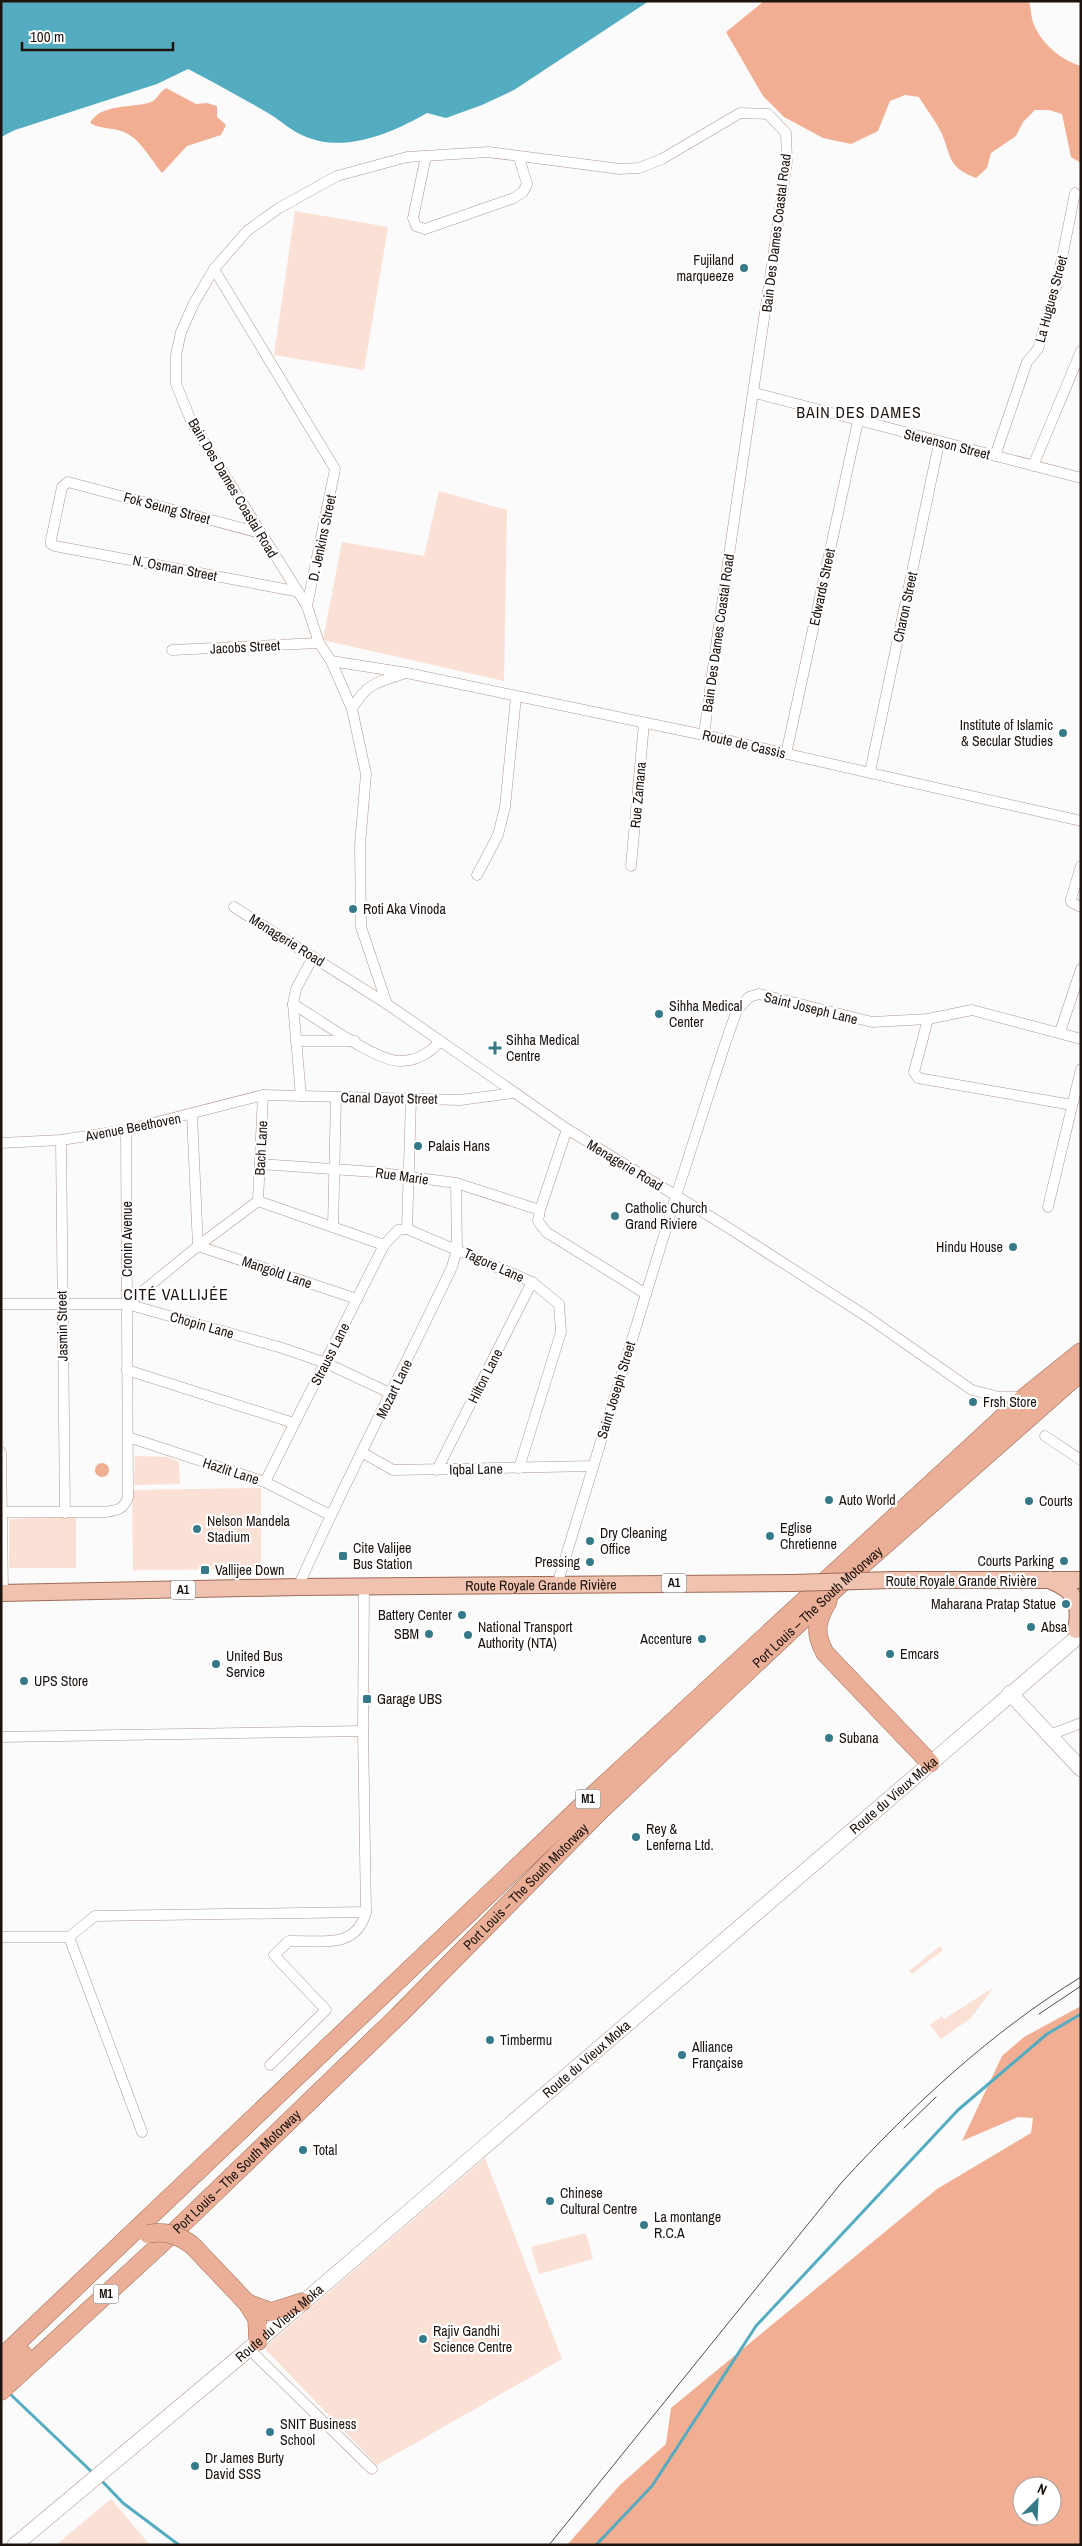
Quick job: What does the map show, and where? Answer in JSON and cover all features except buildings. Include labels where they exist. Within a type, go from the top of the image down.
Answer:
[{"type":"highway","name":"Port Louis – The South Motorway","points":[[1,2358],[591,1796],[1025,1397],[1081,1352]]},
{"type":"highway","name":"Port Louis – The South Motorway","points":[[1,2391],[186,2220],[398,2016],[600,1810],[836,1588],[1081,1372]]},
{"type":"highway","points":[[836,1588],[820,1614],[816,1626],[818,1640],[826,1653],[930,1763]]},
{"type":"highway","points":[[1,2373],[140,2239],[148,2234],[166,2232],[176,2235],[192,2245],[247,2303],[258,2319],[254,2345]]},
{"type":"highway","points":[[247,2303],[271,2312],[302,2302]]},
{"type":"main road","name":"Route Royale Grande Rivière","points":[[2,1586],[364,1587],[792,1583],[892,1580],[1081,1580]]},
{"type":"main road","points":[[1049,1581],[1064,1587],[1076,1599],[1078,1608],[1077,1633]]},
{"type":"main road","name":"Route du Vieux Moka","points":[[15,2545],[254,2345],[774,1899],[1077,1633]]},
{"type":"main road","points":[[1010,1693],[1081,1769]]},
{"type":"street","name":"Bain Des Dames Coastal Road","points":[[387,1004],[361,927],[360,845],[366,774],[352,709],[331,661],[319,643],[307,606],[192,423],[176,384],[176,355],[181,332],[194,303],[214,269],[247,231],[278,208],[337,176],[407,157],[488,152],[620,169],[639,168],[662,159],[740,113],[768,114],[786,134],[787,161],[754,393],[722,595],[704,735]]},
{"type":"street","points":[[426,156],[413,218],[416,226],[425,230],[514,198],[524,192],[527,184],[519,156]]},
{"type":"street","name":"La Hugues Street","points":[[995,456],[1027,362],[1038,349],[1057,284],[1075,193]]},
{"type":"street","name":"D. Jenkins Street","points":[[214,269],[335,469],[331,498],[307,606]]},
{"type":"street","points":[[1033,466],[1081,351]]},
{"type":"street","name":"Stevenson Street","points":[[754,393],[939,443],[1081,478]]},
{"type":"street","name":"Edwards Street","points":[[786,754],[858,421]]},
{"type":"street","name":"Charon Street","points":[[870,772],[939,443]]},
{"type":"street","name":"Fok Seung Street","points":[[55,546],[51,544],[50,540],[64,483],[73,483],[260,533]]},
{"type":"street","name":"N. Osman Street","points":[[55,546],[296,591]]},
{"type":"street","name":"Jacobs Street","points":[[172,650],[319,643]]},
{"type":"street","name":"Route de Cassis","points":[[331,661],[407,673],[704,735],[1081,821]]},
{"type":"street","points":[[352,709],[361,693],[375,682],[407,673]]},
{"type":"street","points":[[477,875],[498,835],[505,807],[516,697]]},
{"type":"street","name":"Rue Zamana","points":[[631,866],[644,723]]},
{"type":"street","points":[[1081,866],[1071,899],[1071,902],[1081,907]]},
{"type":"street","name":"Menagerie Road","points":[[234,907],[387,1004],[439,1042],[567,1129],[866,1316],[972,1390],[999,1397],[1025,1397]]},
{"type":"street","points":[[301,1096],[293,1004],[296,989],[313,957]]},
{"type":"street","points":[[1060,1032],[1081,968]]},
{"type":"street","name":"Saint Joseph Lane","points":[[676,1196],[737,1010],[749,998],[759,994],[872,1022],[928,1019],[972,1010],[1081,1038]]},
{"type":"street","points":[[293,1004],[382,1056],[399,1061],[429,1054],[439,1042]]},
{"type":"street","points":[[928,1019],[914,1072],[918,1078],[1072,1105]]},
{"type":"street","points":[[296,1041],[356,1041]]},
{"type":"street","points":[[1048,1207],[1081,1069]]},
{"type":"street","name":"Canal Dayot Street","points":[[263,1095],[460,1100],[514,1093]]},
{"type":"street","name":"Avenue Beethoven","points":[[1,1143],[60,1140],[126,1130],[192,1115],[263,1095]]},
{"type":"street","name":"Bach Lane","points":[[258,1201],[263,1095]]},
{"type":"street","points":[[334,1227],[336,1097]]},
{"type":"street","points":[[402,1229],[409,1176],[411,1099]]},
{"type":"street","points":[[192,1115],[198,1246]]},
{"type":"street","points":[[567,1129],[538,1221],[546,1232],[646,1294]]},
{"type":"street","name":"Cronin Avenue","points":[[65,1513],[119,1510],[126,1504],[128,1497],[126,1130]]},
{"type":"street","name":"Jasmin Street","points":[[60,1140],[65,1513]]},
{"type":"street","name":"Rue Marie","points":[[260,1164],[409,1176],[456,1183],[540,1210]]},
{"type":"street","name":"Mozart Lane","points":[[298,1587],[330,1515],[363,1453],[452,1267],[457,1249],[456,1183]]},
{"type":"street","name":"Saint Joseph Street","points":[[556,1585],[676,1196]]},
{"type":"street","points":[[127,1304],[198,1246],[258,1201],[384,1245]]},
{"type":"street","name":"Strauss Lane","points":[[265,1482],[384,1245],[402,1229]]},
{"type":"street","name":"Tagore Lane","points":[[402,1229],[457,1249],[532,1282],[559,1304],[561,1332],[519,1468]]},
{"type":"street","name":"Mangold Lane","points":[[198,1246],[357,1299]]},
{"type":"street","name":"Hilton Lane","points":[[437,1470],[532,1282]]},
{"type":"street","name":"Chopin Lane","points":[[1,1304],[127,1304],[282,1348],[326,1363],[392,1394]]},
{"type":"street","points":[[127,1370],[294,1423]]},
{"type":"street","points":[[1045,1436],[1081,1460]]},
{"type":"street","name":"Hazlit Lane","points":[[128,1437],[265,1482],[330,1515]]},
{"type":"street","points":[[1,1452],[2,1586]]},
{"type":"street","name":"Iqbal Lane","points":[[363,1453],[393,1470],[593,1466]]},
{"type":"street","points":[[2,1512],[65,1513]]},
{"type":"street","points":[[270,2065],[326,2010],[274,1955],[289,1941],[342,1940],[354,1935],[362,1926],[366,1912],[362,1731],[364,1587]]},
{"type":"street","points":[[1050,1735],[1081,1723]]},
{"type":"street","points":[[1,1737],[362,1731]]},
{"type":"street","points":[[1,1937],[68,1937],[95,1916],[366,1912]]},
{"type":"street","points":[[68,1937],[142,2132]]},
{"type":"street","points":[[254,2345],[372,2469]]},
{"type":"shaded area","points":[[764,1],[1029,1],[1033,22],[1042,39],[1060,56],[1081,66],[1081,163],[1071,157],[1062,114],[1049,110],[1035,110],[1023,122],[1016,136],[991,153],[987,168],[976,178],[960,170],[952,161],[940,129],[919,97],[905,95],[890,101],[878,131],[851,144],[823,138],[784,117],[763,96],[726,32]]},
{"type":"shaded area","points":[[166,88],[196,104],[207,103],[217,106],[217,117],[226,125],[221,135],[187,146],[162,173],[133,137],[119,130],[99,127],[90,123],[95,117],[108,110],[151,102]]},
{"type":"shaded area","points":[[295,211],[388,227],[364,370],[274,355]]},
{"type":"shaded area","points":[[439,491],[507,510],[504,681],[323,640],[342,542],[424,556]]},
{"type":"shaded area","points":[[135,1456],[168,1457],[179,1462],[180,1484],[134,1485]]},
{"type":"shaded area","points":[[99,1463],[105,1463],[109,1470],[105,1477],[99,1477],[95,1473],[95,1467]]},
{"type":"shaded area","name":"Nelson Mandela Stadium","points":[[261,1488],[261,1569],[133,1570],[132,1490]]},
{"type":"shaded area","points":[[76,1517],[76,1568],[9,1568],[9,1519]]},
{"type":"shaded area","points":[[940,1946],[943,1950],[912,1974],[909,1971]]},
{"type":"shaded area","points":[[993,1988],[971,2018],[941,2039],[930,2025],[942,2016],[944,2019]]},
{"type":"shaded area","points":[[1081,2006],[1081,2545],[567,2545],[620,2485],[666,2444],[671,2408],[937,2189],[1031,2133],[1033,2118],[1018,2117],[962,2141],[1002,2056],[1024,2037]]},
{"type":"shaded area","points":[[485,2158],[562,2359],[377,2465],[264,2348]]},
{"type":"shaded area","points":[[586,2233],[593,2259],[539,2274],[531,2247]]},
{"type":"shaded area","points":[[111,2499],[150,2545],[56,2545]]},
{"type":"water","points":[[1,1],[649,1],[514,90],[482,105],[446,118],[427,113],[383,134],[351,142],[335,143],[319,141],[299,134],[268,113],[188,69],[157,84],[15,130],[1,137]]},
{"type":"waterway","points":[[596,2545],[652,2486],[756,2326],[958,2110],[1047,2034],[1081,2014]]},
{"type":"waterway","points":[[8,2392],[94,2474]]},
{"type":"waterway","points":[[101,2480],[123,2503],[179,2545]]},
{"type":"tram line","points":[[549,2545],[842,2182],[869,2153],[954,2071],[1016,2021],[1081,1977]]},
{"type":"tram line","points":[[1039,2014],[1081,1986]]},
{"type":"tram line","points":[[904,2128],[936,2097]]},
{"type":"place","name":"Fujiland marqueeze","points":[[744,268]]},
{"type":"place","name":"Institute of Islamic & Secular Studies","points":[[1063,733]]},
{"type":"place","name":"Roti Aka Vinoda","points":[[353,909]]},
{"type":"place","name":"Sihha Medical Center","points":[[659,1014]]},
{"type":"place","name":"Sihha Medical Centre","points":[[495,1048]]},
{"type":"place","name":"Palais Hans","points":[[418,1146]]},
{"type":"place","name":"Catholic Church Grand Riviere","points":[[615,1216]]},
{"type":"place","name":"Hindu House","points":[[1013,1247]]},
{"type":"place","name":"Frsh Store","points":[[973,1402]]},
{"type":"place","name":"Auto World","points":[[829,1500]]},
{"type":"place","name":"Courts","points":[[1029,1501]]},
{"type":"place","name":"Nelson Mandela Stadium","points":[[197,1529]]},
{"type":"place","name":"Eglise Chretienne","points":[[770,1536]]},
{"type":"place","name":"Dry Cleaning Office","points":[[590,1541]]},
{"type":"place","name":"Cite Valijee Bus Station","points":[[343,1556]]},
{"type":"place","name":"Courts Parking","points":[[1064,1561]]},
{"type":"place","name":"Pressing","points":[[590,1562]]},
{"type":"place","name":"Vallijee Down","points":[[205,1570]]},
{"type":"place","name":"Maharana Pratap Statue","points":[[1066,1604]]},
{"type":"place","name":"Battery Center","points":[[462,1615]]},
{"type":"place","name":"Absa","points":[[1031,1627]]},
{"type":"place","name":"SBM","points":[[429,1634]]},
{"type":"place","name":"National Transport Authority (NTA)","points":[[468,1635]]},
{"type":"place","name":"Accenture","points":[[702,1639]]},
{"type":"place","name":"Emcars","points":[[890,1654]]},
{"type":"place","name":"United Bus Service","points":[[216,1664]]},
{"type":"place","name":"UPS Store","points":[[24,1681]]},
{"type":"place","name":"Garage UBS","points":[[367,1699]]},
{"type":"place","name":"Subana","points":[[829,1738]]},
{"type":"place","name":"Rey & Lenferna Ltd.","points":[[636,1837]]},
{"type":"place","name":"Timbermu","points":[[490,2040]]},
{"type":"place","name":"Alliance Française","points":[[682,2055]]},
{"type":"place","name":"Total","points":[[303,2150]]},
{"type":"place","name":"Chinese Cultural Centre","points":[[550,2201]]},
{"type":"place","name":"La montange R.C.A","points":[[644,2225]]},
{"type":"place","name":"Rajiv Gandhi Science Centre","points":[[423,2339]]},
{"type":"place","name":"SNIT Business School","points":[[270,2432]]},
{"type":"place","name":"Dr James Burty David SSS","points":[[195,2466]]},
{"type":"district","name":"BAIN DES DAMES","points":[[859,412]]},
{"type":"district","name":"CITÉ VALLIJÉE","points":[[176,1294]]}]
